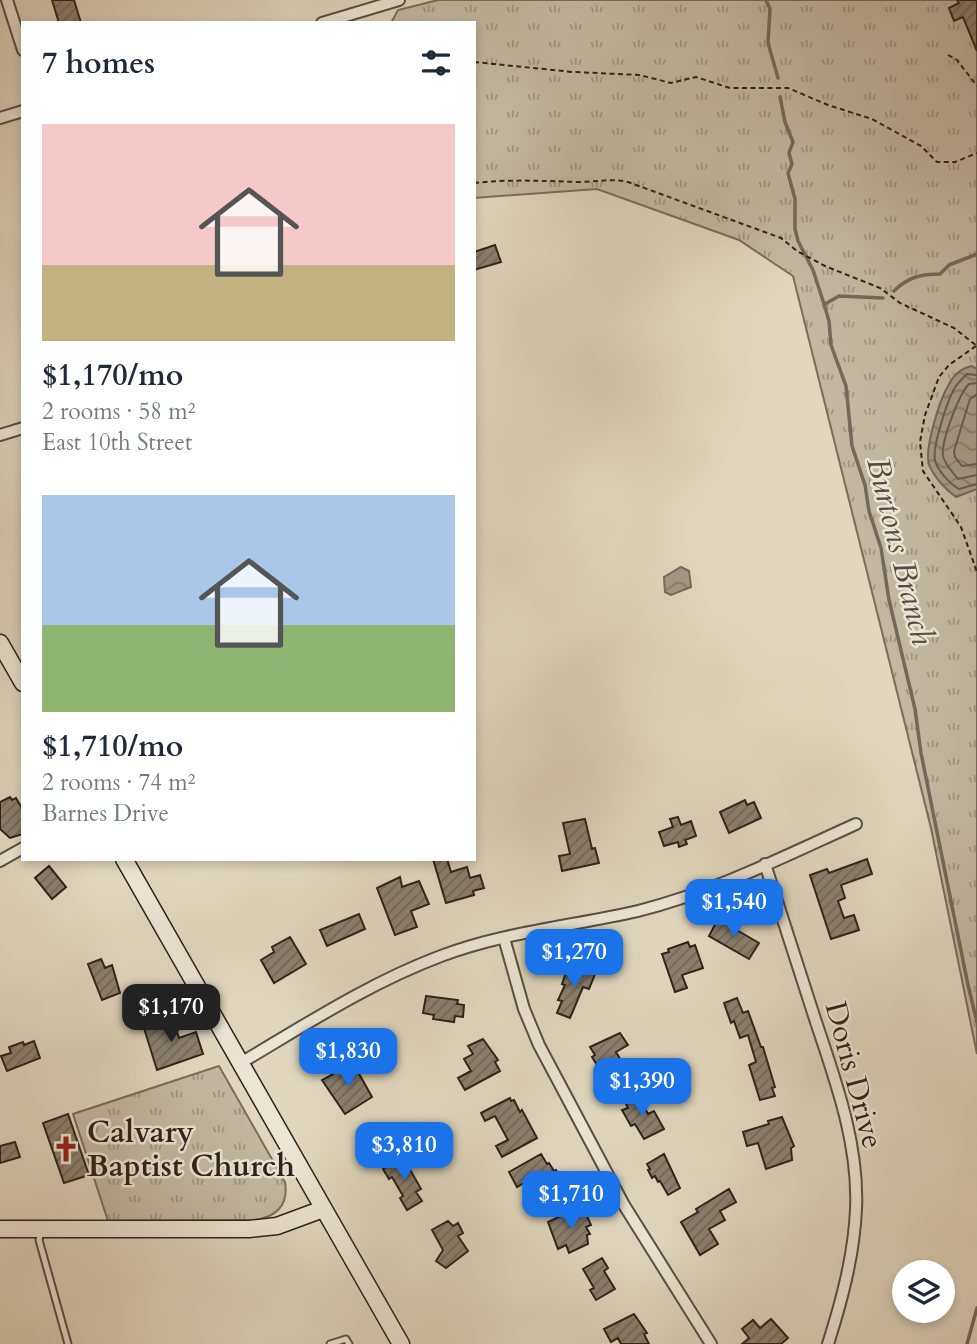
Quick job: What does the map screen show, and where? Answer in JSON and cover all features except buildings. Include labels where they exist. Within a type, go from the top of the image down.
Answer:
[{"type":"main road","points":[[0,643],[21,680]]},
{"type":"main road","points":[[125,861],[401,1344]]},
{"type":"main road","points":[[0,1229],[249,1229],[277,1226],[323,1209]]},
{"type":"street","points":[[7,0],[21,44]]},
{"type":"street","points":[[329,21],[399,0]]},
{"type":"street","points":[[0,118],[21,112]]},
{"type":"street","points":[[0,435],[21,429]]},
{"type":"street","points":[[239,1064],[356,995],[409,969],[504,938],[640,910],[702,891],[856,824]]},
{"type":"street","points":[[0,861],[21,849]]},
{"type":"street","name":"Doris Drive","points":[[765,864],[839,1093],[852,1147],[856,1206],[852,1252],[828,1344]]},
{"type":"street","points":[[504,938],[524,1009],[540,1045],[624,1205],[711,1344]]},
{"type":"lane","points":[[42,1229],[39,1240],[68,1344]]},
{"type":"lane","points":[[330,1344],[346,1339],[349,1344]]},
{"type":"path","points":[[948,55],[957,60],[977,86]]},
{"type":"path","points":[[476,62],[573,72],[640,75],[671,83],[696,77],[730,88],[788,88],[872,119],[921,146],[937,162],[955,162],[977,153]]},
{"type":"path","points":[[476,183],[524,179],[581,182],[616,179],[781,237],[797,251],[880,288],[900,303],[954,328],[977,346],[949,365],[939,377],[925,415],[920,442],[923,471],[961,527],[977,572]]},
{"type":"green space","points":[[438,0],[977,0],[977,1054],[931,828],[793,276],[739,240],[597,189],[476,198],[476,21],[392,21],[398,10]]},
{"type":"green space","points":[[219,1066],[285,1182],[285,1198],[279,1209],[268,1217],[253,1220],[108,1221],[73,1114]]},
{"type":"water","points":[[972,366],[977,369],[977,489],[956,497],[931,469],[929,447],[937,412],[948,386],[958,373]]},
{"type":"water","points":[[681,567],[689,571],[691,587],[671,595],[665,592],[664,577]]},
{"type":"waterway","name":"Burtons Branch","points":[[766,0],[770,9],[768,43],[778,78]]},
{"type":"waterway","name":"Burtons Branch","points":[[780,97],[785,122],[793,142],[789,153],[792,164],[788,173],[795,199],[795,229],[813,270],[829,321],[831,345],[846,386],[852,446],[881,548],[889,600],[915,709],[921,753],[977,1022]]},
{"type":"waterway","points":[[894,291],[910,279],[940,274],[949,265],[977,254]]},
{"type":"waterway","points":[[825,304],[839,296],[883,298]]},
{"type":"waterway","name":"Burtons Branch","points":[[967,1344],[977,1308]]},
{"type":"place","name":"Calvary Baptist Church","points":[[66,1149]]}]
